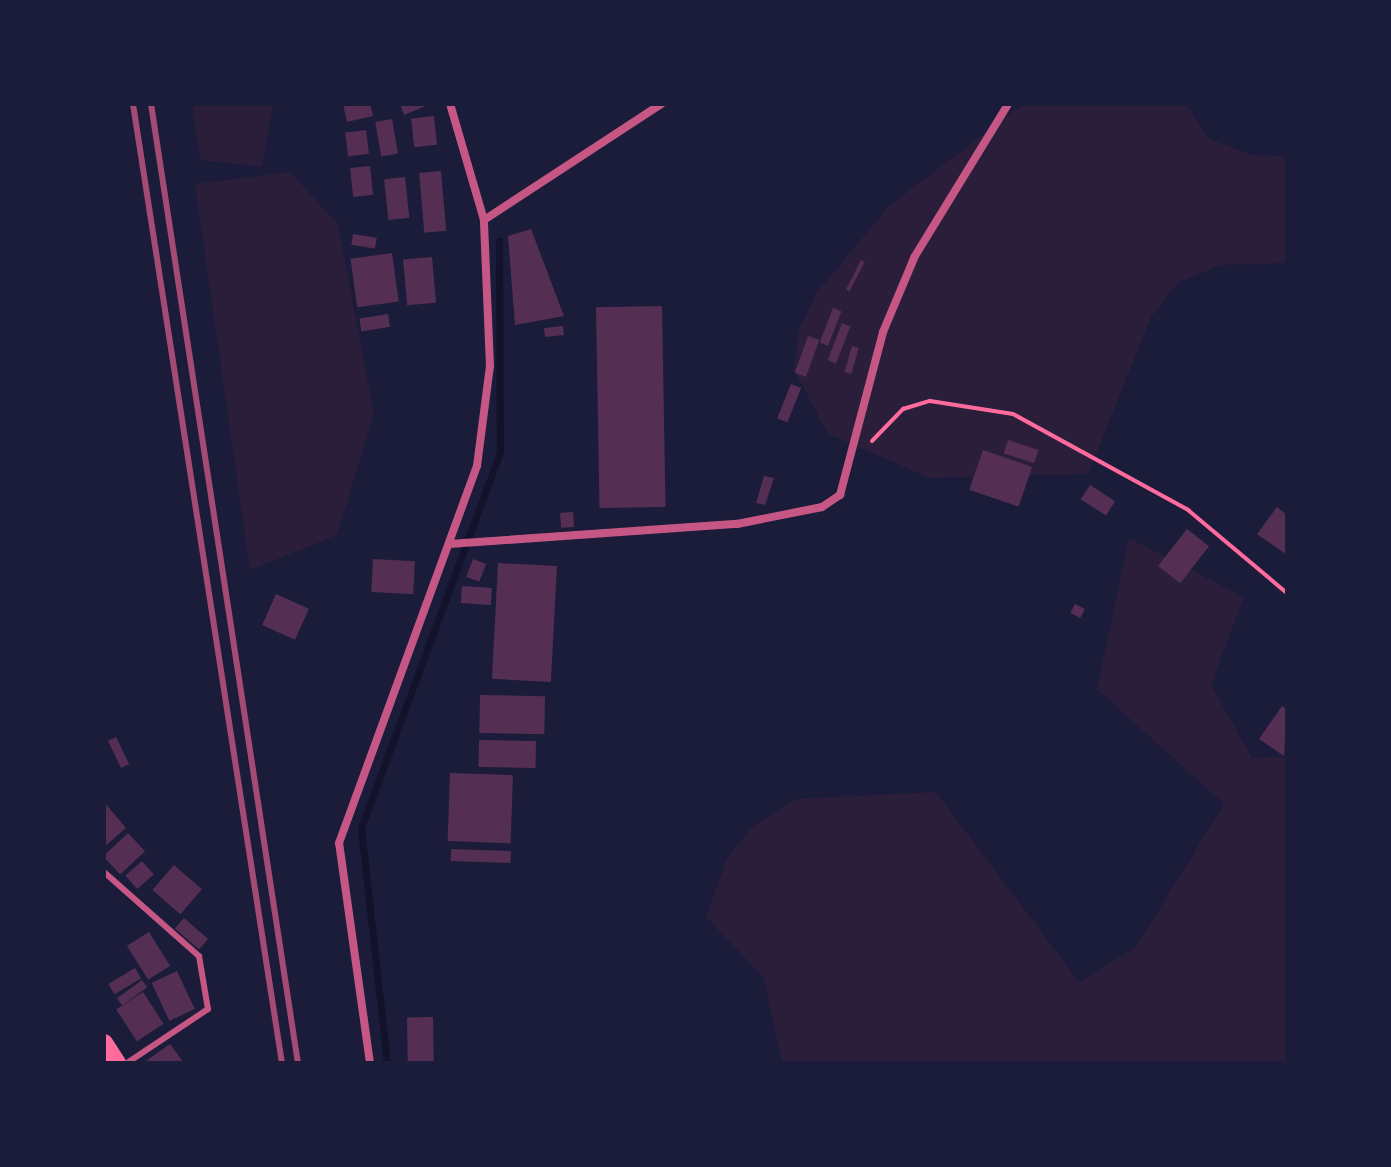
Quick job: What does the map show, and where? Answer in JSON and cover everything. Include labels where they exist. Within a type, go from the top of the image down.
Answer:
[{"type":"main road","points":[[104,1043],[117,1063]]},
{"type":"street","points":[[370,1063],[339,843],[453,544],[477,466],[490,366],[484,220],[450,104]]},
{"type":"street","points":[[484,220],[661,104]]},
{"type":"street","points":[[453,544],[737,524],[822,507],[840,495],[883,332],[904,281],[1008,104]]},
{"type":"lane","points":[[104,872],[199,956],[208,1009],[127,1063]]},
{"type":"path","points":[[864,451],[903,409],[930,401],[1013,414],[1188,510],[1287,593]]},
{"type":"shaded area","points":[[192,104],[273,104],[262,167],[200,160]]},
{"type":"shaded area","points":[[1023,104],[1186,104],[1209,139],[1252,155],[1287,156],[1287,263],[1221,265],[1179,282],[1151,317],[1088,474],[930,478],[828,434],[794,370],[799,330],[817,292],[889,206]]},
{"type":"shaded area","points":[[290,172],[338,224],[374,414],[337,535],[250,570],[195,184]]},
{"type":"shaded area","points":[[1129,538],[1244,597],[1211,685],[1252,758],[1287,757],[1287,1063],[782,1063],[764,978],[706,917],[727,858],[751,828],[796,799],[936,792],[1079,982],[1136,947],[1224,804],[1097,689]]},
{"type":"building","points":[[343,104],[370,104],[373,116],[347,122]]},
{"type":"building","points":[[400,104],[431,104],[404,115]]},
{"type":"building","points":[[434,116],[437,145],[414,147],[411,118]]},
{"type":"building","points":[[392,119],[398,153],[381,156],[375,122]]},
{"type":"building","points":[[366,130],[369,154],[348,156],[345,133]]},
{"type":"building","points":[[370,166],[373,195],[353,197],[350,168]]},
{"type":"building","points":[[441,171],[446,231],[424,233],[419,173]]},
{"type":"building","points":[[405,177],[409,218],[388,220],[384,179]]},
{"type":"building","points":[[531,229],[564,316],[515,325],[508,236]]},
{"type":"building","points":[[353,234],[377,238],[375,249],[351,245]]},
{"type":"building","points":[[392,253],[399,302],[357,307],[350,259]]},
{"type":"building","points":[[432,257],[436,303],[407,305],[403,260]]},
{"type":"building","points":[[861,260],[865,262],[850,291],[846,289]]},
{"type":"building","points":[[662,306],[666,507],[600,508],[596,307]]},
{"type":"building","points":[[833,308],[841,311],[828,346],[820,343]]},
{"type":"building","points":[[388,314],[390,327],[361,331],[359,319]]},
{"type":"building","points":[[842,323],[850,326],[836,364],[828,360]]},
{"type":"building","points":[[563,326],[564,335],[545,337],[544,328]]},
{"type":"building","points":[[808,336],[819,340],[806,377],[795,373]]},
{"type":"building","points":[[852,346],[859,348],[851,374],[845,372]]},
{"type":"building","points":[[791,384],[801,388],[787,422],[777,418]]},
{"type":"building","points":[[1008,440],[1038,450],[1034,463],[1004,453]]},
{"type":"building","points":[[983,450],[1032,467],[1018,507],[969,490]]},
{"type":"building","points":[[764,476],[774,478],[765,505],[756,503]]},
{"type":"building","points":[[1090,485],[1115,501],[1106,516],[1081,499]]},
{"type":"building","points":[[1277,507],[1287,515],[1287,555],[1257,534]]},
{"type":"building","points":[[573,512],[574,527],[561,528],[560,513]]},
{"type":"building","points":[[1187,529],[1209,546],[1180,583],[1158,566]]},
{"type":"building","points":[[373,559],[415,561],[413,594],[371,592]]},
{"type":"building","points":[[473,559],[486,564],[479,582],[466,577]]},
{"type":"building","points":[[498,563],[557,566],[551,682],[492,679]]},
{"type":"building","points":[[462,586],[492,588],[491,605],[461,603]]},
{"type":"building","points":[[276,594],[309,609],[295,640],[262,625]]},
{"type":"building","points":[[1075,604],[1085,609],[1080,618],[1070,613]]},
{"type":"building","points":[[480,695],[545,696],[544,734],[479,733]]},
{"type":"building","points":[[1282,706],[1287,709],[1284,756],[1259,739]]},
{"type":"building","points":[[116,737],[129,764],[121,768],[108,741]]},
{"type":"building","points":[[479,740],[536,741],[536,768],[479,767]]},
{"type":"building","points":[[450,773],[513,775],[511,843],[448,841]]},
{"type":"building","points":[[104,802],[126,828],[104,847]]},
{"type":"building","points":[[128,833],[145,851],[120,874],[104,855]]},
{"type":"building","points":[[451,849],[511,851],[511,863],[451,861]]},
{"type":"building","points":[[142,861],[154,875],[137,889],[125,875]]},
{"type":"building","points":[[174,865],[202,889],[180,914],[152,890]]},
{"type":"building","points":[[184,918],[208,939],[199,950],[175,929]]},
{"type":"building","points":[[149,932],[170,966],[148,980],[127,946]]},
{"type":"building","points":[[135,968],[141,978],[115,994],[108,984]]},
{"type":"building","points":[[177,971],[195,1009],[169,1021],[152,983]]},
{"type":"building","points":[[142,980],[147,987],[122,1006],[117,998]]},
{"type":"building","points":[[143,992],[164,1024],[137,1041],[116,1009]]},
{"type":"building","points":[[407,1017],[433,1017],[434,1063],[408,1063]]},
{"type":"building","points":[[170,1044],[184,1063],[143,1063]]},
{"type":"waterway","points":[[387,1063],[361,828],[500,452],[499,241]]},
{"type":"railway","points":[[133,104],[282,1063]]},
{"type":"railway","points":[[151,104],[298,1063]]}]
